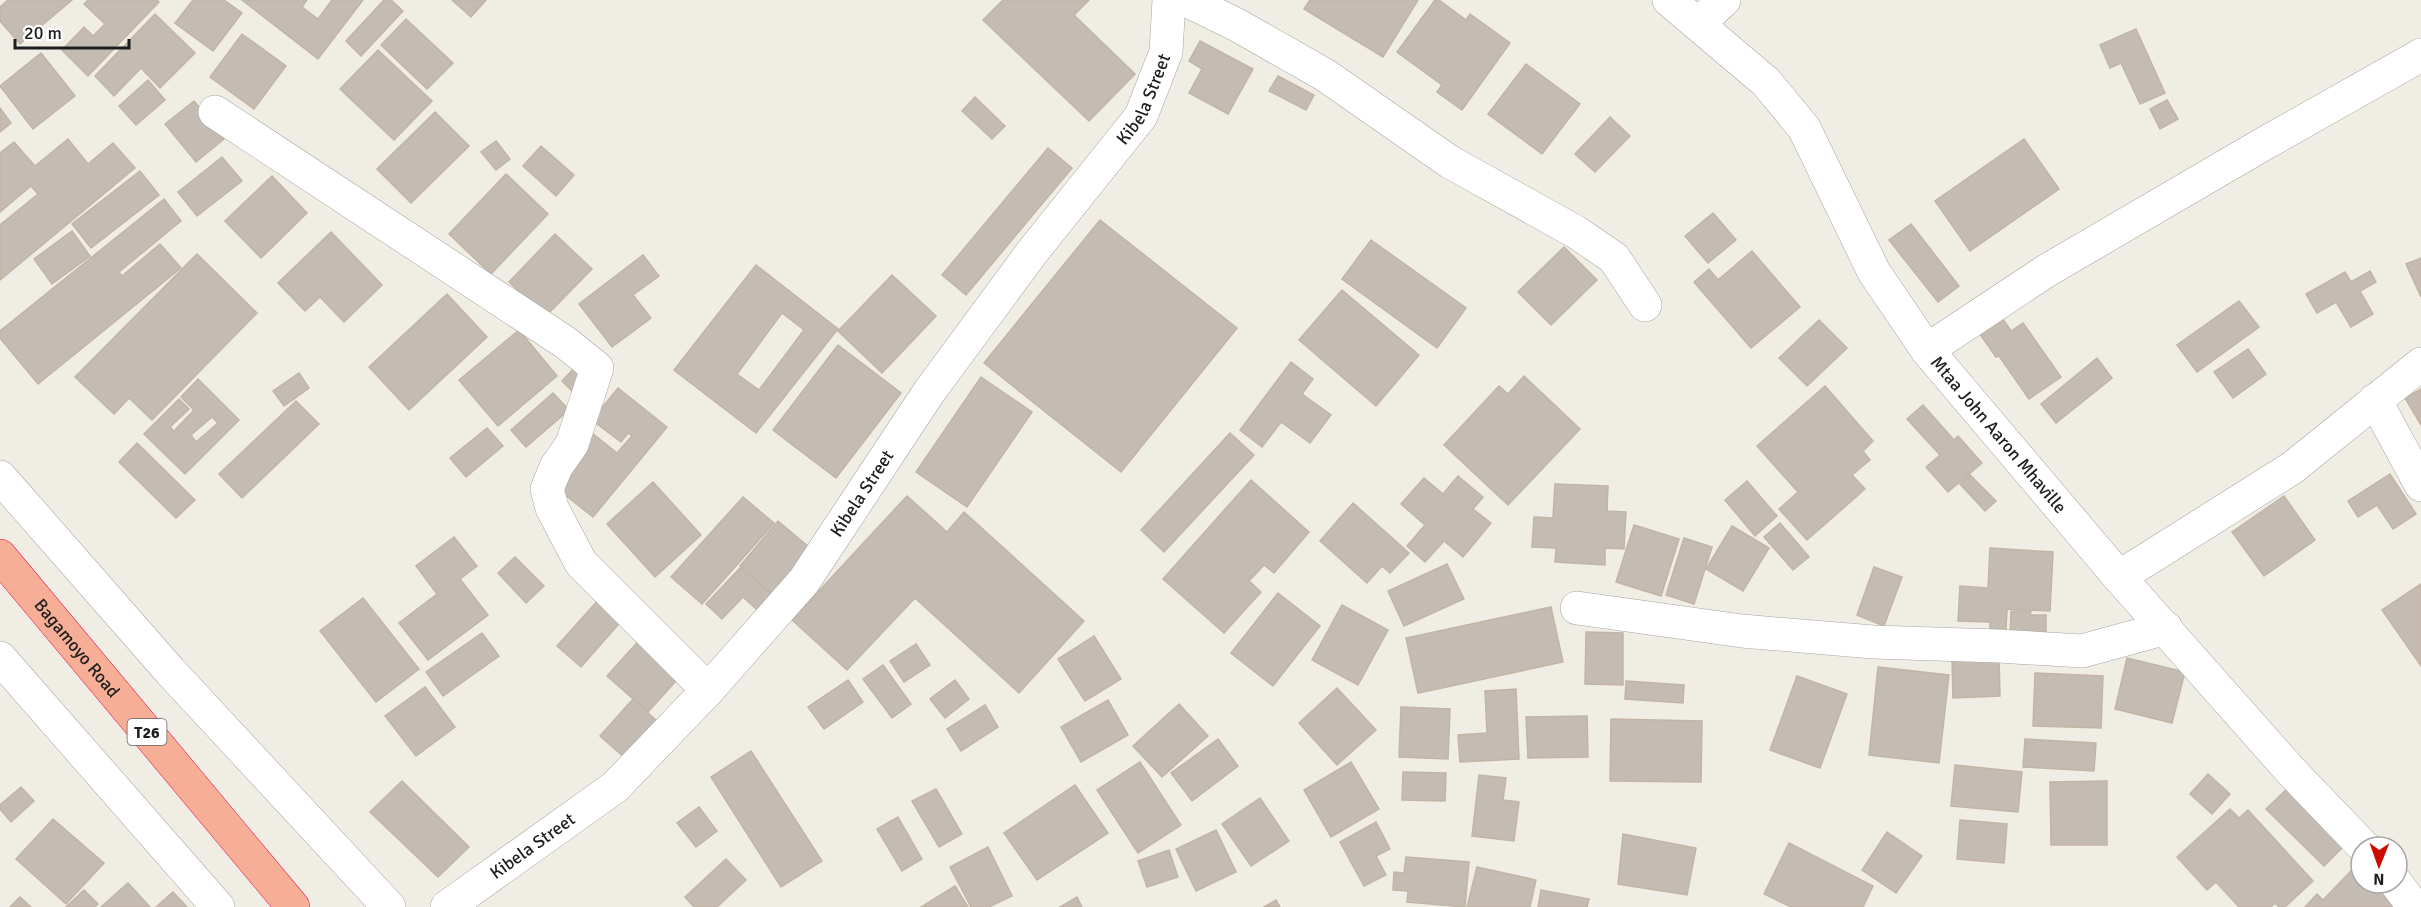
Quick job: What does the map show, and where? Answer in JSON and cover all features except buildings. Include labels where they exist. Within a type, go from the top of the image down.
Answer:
[{"type":"highway","name":"Bagamoyo Road","points":[[0,556],[293,907]]},
{"type":"street","name":"Kibela Street","points":[[447,907],[615,787],[708,690],[804,581],[929,392],[1033,251],[1141,116],[1166,52],[1169,0]]},
{"type":"street","points":[[1186,0],[1237,25],[1325,75],[1450,162],[1576,232],[1614,258],[1645,305]]},
{"type":"street","name":"Mtaa John Aaron Mhaville","points":[[1669,0],[1766,82],[1804,128],[1874,272],[1927,350],[2119,577],[2290,770],[2352,835]]},
{"type":"street","points":[[1698,24],[1724,0]]},
{"type":"street","points":[[1927,350],[2046,271],[2421,55]]},
{"type":"street","points":[[215,112],[566,343],[597,368],[572,444],[556,467],[547,489],[552,508],[581,563],[708,690]]},
{"type":"street","points":[[2119,577],[2292,468],[2421,364]]},
{"type":"street","points":[[2375,400],[2421,485]]},
{"type":"street","points":[[0,477],[170,671],[389,907]]},
{"type":"street","points":[[1577,608],[1778,634],[1873,642],[1998,645],[2082,651],[2166,628]]},
{"type":"street","points":[[0,658],[218,907]]},
{"type":"street","points":[[2406,895],[2415,907]]}]
